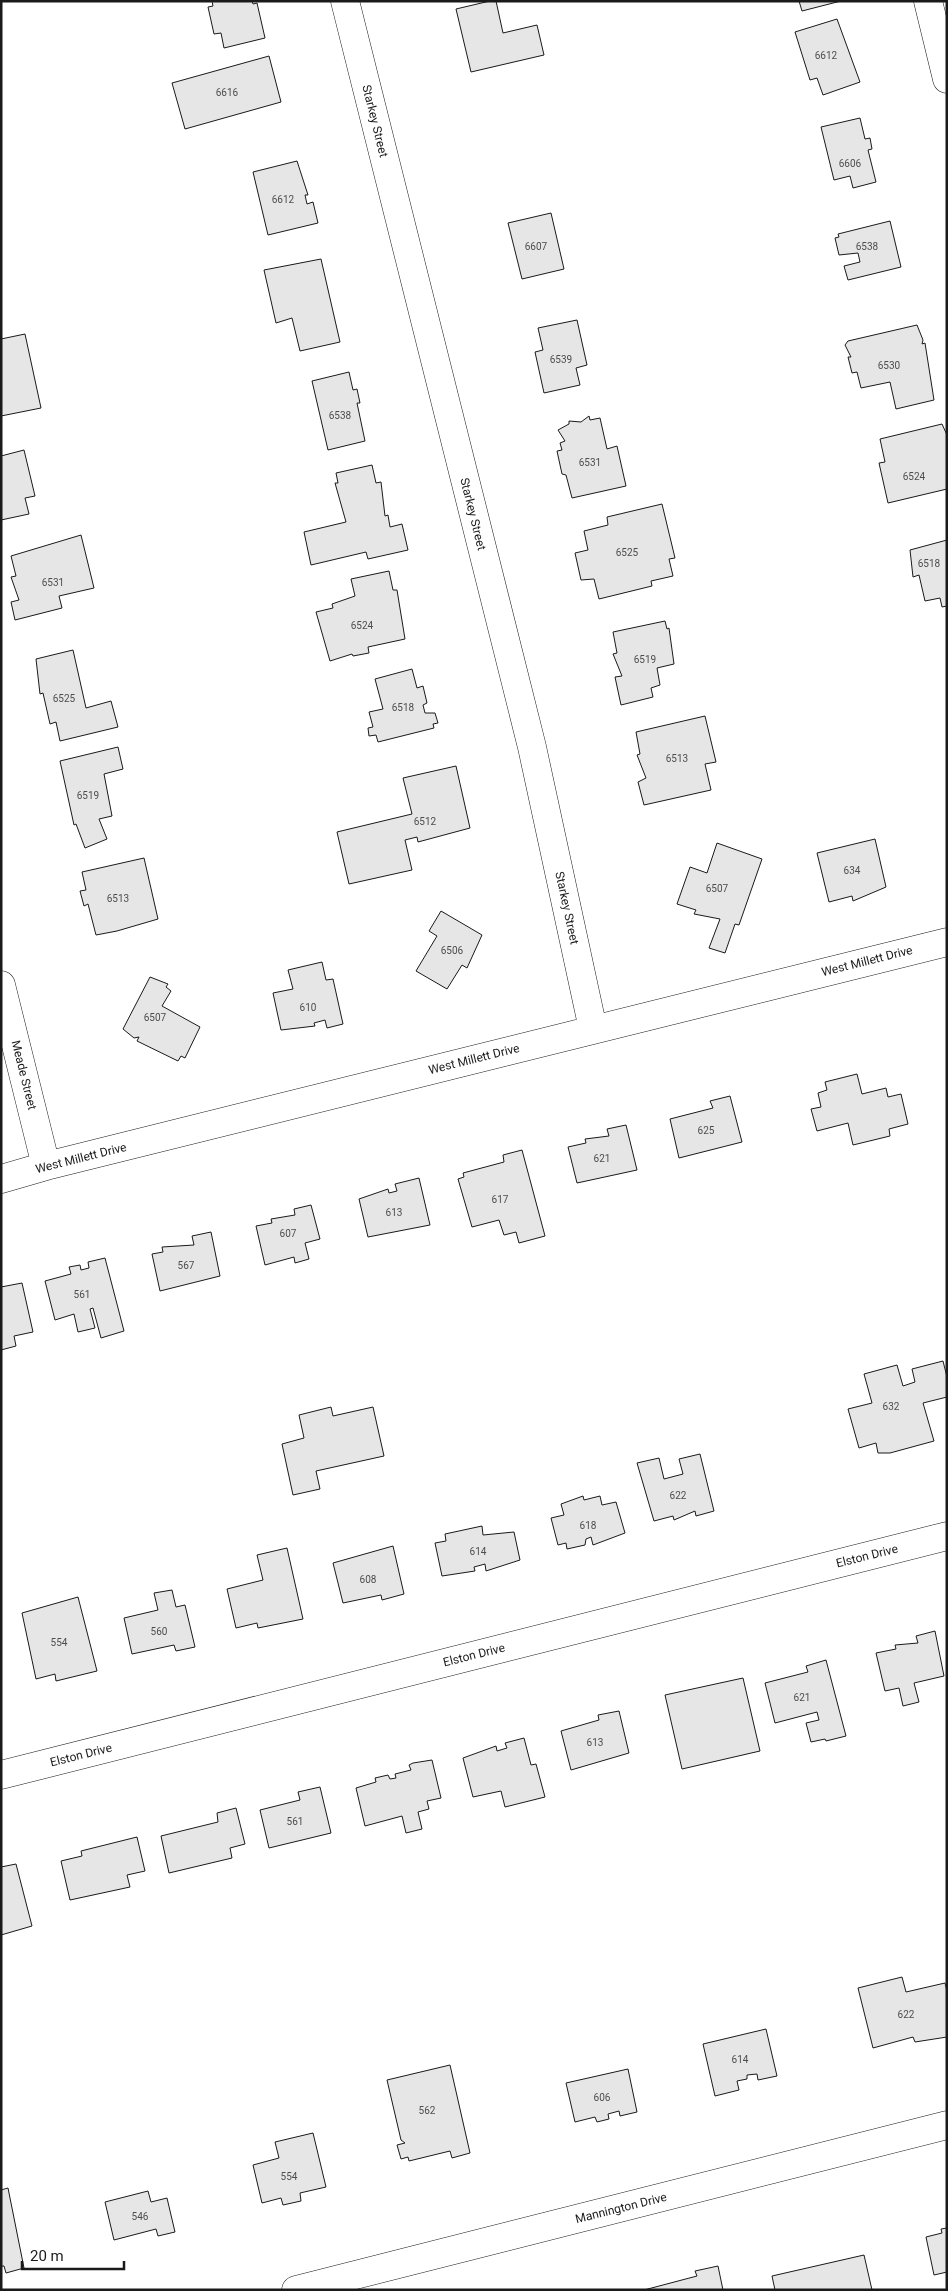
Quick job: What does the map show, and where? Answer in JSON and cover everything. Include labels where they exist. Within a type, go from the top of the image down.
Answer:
[{"type":"street","name":"Starkey Street","points":[[345,1],[532,748],[593,1029]]},
{"type":"street","points":[[928,1],[947,79]]},
{"type":"street","name":"West Millett Drive","points":[[1,1179],[46,1166],[947,942]]},
{"type":"street","name":"Meade Street","points":[[1,985],[46,1166]]},
{"type":"street","name":"Elston Drive","points":[[1,1775],[947,1536]]},
{"type":"street","name":"Mannington Drive","points":[[296,2290],[947,2125]]},
{"type":"building","points":[[212,1],[252,1],[253,4],[257,3],[265,38],[224,48],[221,33],[214,34],[208,7],[213,6]]},
{"type":"building","points":[[496,1],[503,33],[537,25],[544,55],[471,72],[456,9]]},
{"type":"building","points":[[799,1],[841,1],[802,11]]},
{"type":"building","points":[[837,19],[860,82],[823,95],[817,78],[810,80],[795,32]]},
{"type":"building","points":[[269,56],[281,102],[185,129],[172,83]]},
{"type":"building","points":[[860,118],[865,139],[870,138],[872,149],[868,150],[876,182],[853,188],[850,176],[834,180],[821,127]]},
{"type":"building","points":[[297,161],[308,195],[305,195],[307,204],[313,202],[318,223],[268,235],[253,172]]},
{"type":"building","points":[[551,213],[564,269],[522,279],[508,223]]},
{"type":"building","points":[[890,221],[901,267],[848,280],[844,266],[860,262],[858,253],[839,255],[835,238],[839,237],[838,234]]},
{"type":"building","points":[[321,259],[340,342],[300,351],[292,318],[276,323],[264,270]]},
{"type":"building","points":[[577,320],[587,365],[576,368],[580,385],[544,393],[535,352],[543,350],[538,328]]},
{"type":"building","points":[[917,325],[923,340],[922,344],[925,343],[934,400],[896,409],[890,382],[861,388],[857,372],[852,373],[848,357],[851,357],[845,345],[848,341]]},
{"type":"building","points":[[25,334],[41,408],[1,416],[1,339]]},
{"type":"building","points":[[349,372],[353,390],[357,389],[360,403],[357,403],[365,441],[328,450],[312,381]]},
{"type":"building","points":[[589,416],[590,420],[600,418],[607,449],[617,446],[626,486],[572,498],[566,475],[562,474],[557,451],[562,450],[560,443],[565,441],[558,430],[569,424],[569,421],[581,422]]},
{"type":"building","points":[[942,424],[947,435],[947,489],[888,503],[879,463],[885,462],[880,439]]},
{"type":"building","points":[[24,450],[35,496],[25,498],[29,514],[1,520],[1,456]]},
{"type":"building","points":[[372,465],[376,483],[381,482],[385,516],[388,515],[390,527],[402,524],[408,550],[368,559],[366,552],[311,565],[304,532],[346,522],[335,483],[338,483],[336,473]]},
{"type":"building","points":[[662,504],[675,558],[669,559],[673,576],[651,581],[652,586],[599,599],[594,579],[581,580],[575,553],[588,550],[584,531],[608,525],[607,517]]},
{"type":"building","points":[[81,535],[94,588],[59,596],[62,608],[15,620],[11,602],[19,600],[11,577],[16,576],[11,556]]},
{"type":"building","points":[[947,540],[947,606],[942,607],[940,598],[925,601],[919,575],[913,577],[910,550]]},
{"type":"building","points":[[389,571],[393,590],[397,590],[405,639],[368,647],[369,653],[353,656],[352,654],[330,661],[316,612],[333,608],[332,604],[355,596],[351,579]]},
{"type":"building","points":[[665,621],[667,629],[669,628],[674,664],[657,668],[660,685],[651,688],[653,697],[621,705],[615,677],[622,676],[613,654],[617,653],[613,632]]},
{"type":"building","points":[[73,650],[86,708],[111,701],[118,727],[60,741],[56,722],[50,724],[43,693],[40,694],[36,659]]},
{"type":"building","points":[[412,669],[417,688],[423,686],[427,703],[423,705],[425,713],[435,713],[438,723],[433,724],[434,728],[378,742],[376,735],[369,736],[368,728],[373,727],[369,712],[383,709],[375,679]]},
{"type":"building","points":[[705,716],[716,762],[705,764],[711,790],[644,805],[638,782],[646,778],[637,755],[640,754],[636,732]]},
{"type":"building","points":[[118,747],[123,769],[104,774],[112,816],[99,819],[107,839],[85,848],[76,824],[74,825],[60,761]]},
{"type":"building","points":[[456,766],[470,828],[418,842],[417,837],[405,840],[412,870],[349,884],[337,832],[412,814],[403,778]]},
{"type":"building","points":[[875,839],[886,887],[853,901],[852,896],[829,902],[817,853]]},
{"type":"building","points":[[717,843],[762,859],[739,925],[735,924],[725,953],[709,948],[720,919],[694,914],[696,910],[677,904],[690,867],[707,873]]},
{"type":"building","points":[[144,858],[158,919],[96,935],[88,904],[84,906],[80,891],[86,890],[82,872]]},
{"type":"building","points":[[441,911],[482,935],[467,968],[462,965],[447,989],[416,971],[437,936],[429,931]]},
{"type":"building","points":[[322,962],[326,980],[333,979],[343,1024],[327,1028],[325,1020],[314,1023],[315,1026],[281,1030],[273,993],[293,989],[288,970]]},
{"type":"building","points":[[150,977],[168,984],[166,987],[171,991],[162,1006],[200,1027],[185,1058],[181,1056],[178,1061],[137,1041],[139,1037],[134,1038],[123,1029]]},
{"type":"building","points":[[857,1074],[862,1094],[886,1088],[888,1097],[901,1094],[908,1124],[889,1129],[890,1136],[853,1145],[848,1123],[817,1131],[811,1109],[821,1107],[818,1093],[827,1090],[825,1082]]},
{"type":"building","points":[[730,1096],[742,1142],[679,1158],[670,1119],[713,1108],[710,1101]]},
{"type":"building","points":[[626,1125],[637,1170],[577,1183],[568,1147],[586,1143],[585,1139],[609,1136],[607,1129]]},
{"type":"building","points":[[522,1150],[545,1236],[519,1243],[516,1232],[504,1235],[499,1220],[472,1227],[458,1179],[464,1177],[463,1173],[504,1162],[503,1155]]},
{"type":"building","points":[[419,1178],[430,1225],[368,1237],[359,1199],[388,1189],[389,1193],[397,1191],[395,1184]]},
{"type":"building","points":[[311,1205],[320,1239],[305,1243],[309,1259],[295,1263],[294,1257],[265,1265],[256,1226],[272,1223],[271,1219],[295,1215],[294,1209]]},
{"type":"building","points":[[211,1232],[220,1276],[160,1291],[152,1254],[163,1252],[162,1247],[194,1245],[192,1236]]},
{"type":"building","points":[[105,1258],[124,1331],[101,1338],[93,1308],[90,1309],[95,1328],[78,1332],[74,1314],[55,1320],[45,1281],[71,1274],[69,1267],[80,1265],[81,1270],[89,1268],[88,1262]]},
{"type":"building","points":[[22,1283],[33,1332],[14,1336],[16,1346],[1,1350],[1,1287]]},
{"type":"building","points":[[943,1361],[947,1377],[947,1397],[923,1403],[934,1441],[890,1453],[878,1453],[876,1443],[859,1448],[848,1409],[872,1403],[864,1374],[897,1365],[903,1386],[915,1382],[912,1369]]},
{"type":"building","points":[[331,1407],[333,1416],[373,1407],[384,1456],[316,1471],[320,1489],[293,1495],[282,1444],[304,1438],[299,1415]]},
{"type":"building","points":[[700,1454],[714,1511],[696,1516],[695,1511],[674,1520],[673,1516],[654,1521],[637,1463],[659,1458],[664,1479],[683,1474],[679,1459]]},
{"type":"building","points":[[583,1496],[584,1500],[600,1496],[602,1505],[616,1502],[625,1533],[593,1545],[591,1537],[586,1539],[585,1545],[567,1549],[566,1543],[558,1545],[551,1518],[564,1515],[561,1504]]},
{"type":"building","points":[[482,1526],[483,1535],[514,1532],[520,1560],[486,1571],[485,1564],[474,1567],[475,1571],[442,1576],[435,1543],[446,1541],[445,1534]]},
{"type":"building","points":[[393,1546],[404,1594],[382,1600],[381,1595],[343,1603],[333,1563]]},
{"type":"building","points":[[287,1548],[303,1619],[258,1628],[257,1623],[236,1628],[227,1589],[263,1580],[257,1555]]},
{"type":"building","points":[[172,1590],[176,1607],[185,1605],[195,1647],[176,1651],[174,1645],[132,1654],[124,1618],[158,1610],[154,1593]]},
{"type":"building","points":[[78,1597],[97,1671],[56,1681],[55,1674],[36,1679],[22,1613]]},
{"type":"building","points":[[935,1631],[944,1676],[914,1683],[919,1702],[903,1706],[899,1688],[885,1691],[876,1653],[896,1649],[895,1645],[918,1643],[916,1636]]},
{"type":"building","points":[[826,1660],[846,1736],[826,1741],[825,1739],[811,1742],[806,1723],[819,1720],[817,1712],[775,1723],[765,1683],[808,1672],[806,1666]]},
{"type":"building","points":[[743,1678],[760,1751],[682,1769],[665,1695]]},
{"type":"building","points":[[619,1711],[629,1753],[571,1770],[561,1731],[599,1720],[598,1715]]},
{"type":"building","points":[[524,1738],[531,1765],[536,1764],[545,1797],[505,1807],[501,1791],[473,1797],[463,1758],[496,1746],[497,1751],[507,1748],[505,1743]]},
{"type":"building","points":[[432,1760],[441,1798],[427,1801],[429,1809],[418,1812],[422,1829],[406,1833],[402,1816],[365,1826],[356,1788],[376,1782],[375,1778],[388,1775],[390,1779],[396,1778],[395,1774],[411,1770],[409,1765],[413,1763]]},
{"type":"building","points":[[320,1787],[331,1833],[269,1848],[260,1810],[300,1800],[298,1792]]},
{"type":"building","points":[[236,1808],[245,1844],[230,1848],[232,1858],[169,1873],[161,1836],[218,1822],[217,1813]]},
{"type":"building","points":[[137,1837],[145,1871],[127,1875],[130,1887],[70,1900],[61,1861],[82,1856],[81,1851]]},
{"type":"building","points":[[16,1864],[32,1926],[1,1935],[1,1867]]},
{"type":"building","points":[[902,1977],[906,1992],[945,1983],[947,1991],[947,2037],[915,2042],[913,2037],[873,2048],[858,1988]]},
{"type":"building","points":[[766,2029],[777,2076],[758,2080],[757,2074],[747,2075],[747,2079],[737,2081],[739,2090],[715,2096],[703,2044]]},
{"type":"building","points":[[450,2065],[470,2153],[452,2158],[450,2151],[409,2161],[408,2157],[401,2159],[397,2145],[405,2143],[401,2140],[387,2080]]},
{"type":"building","points":[[628,2069],[637,2112],[620,2116],[619,2111],[608,2114],[609,2119],[597,2122],[595,2117],[575,2122],[566,2083]]},
{"type":"building","points":[[313,2133],[326,2187],[300,2193],[301,2201],[283,2205],[281,2198],[262,2203],[253,2165],[279,2158],[275,2142]]},
{"type":"building","points":[[8,2188],[24,2268],[6,2273],[4,2266],[1,2266],[1,2190]]},
{"type":"building","points":[[148,2191],[151,2202],[167,2198],[175,2232],[158,2236],[156,2229],[114,2240],[105,2202]]},
{"type":"building","points":[[947,2228],[947,2272],[934,2275],[926,2237],[942,2233],[941,2229]]},
{"type":"building","points":[[864,2255],[872,2290],[775,2290],[772,2276]]},
{"type":"building","points":[[718,2266],[723,2290],[644,2290],[697,2276],[695,2271]]}]
